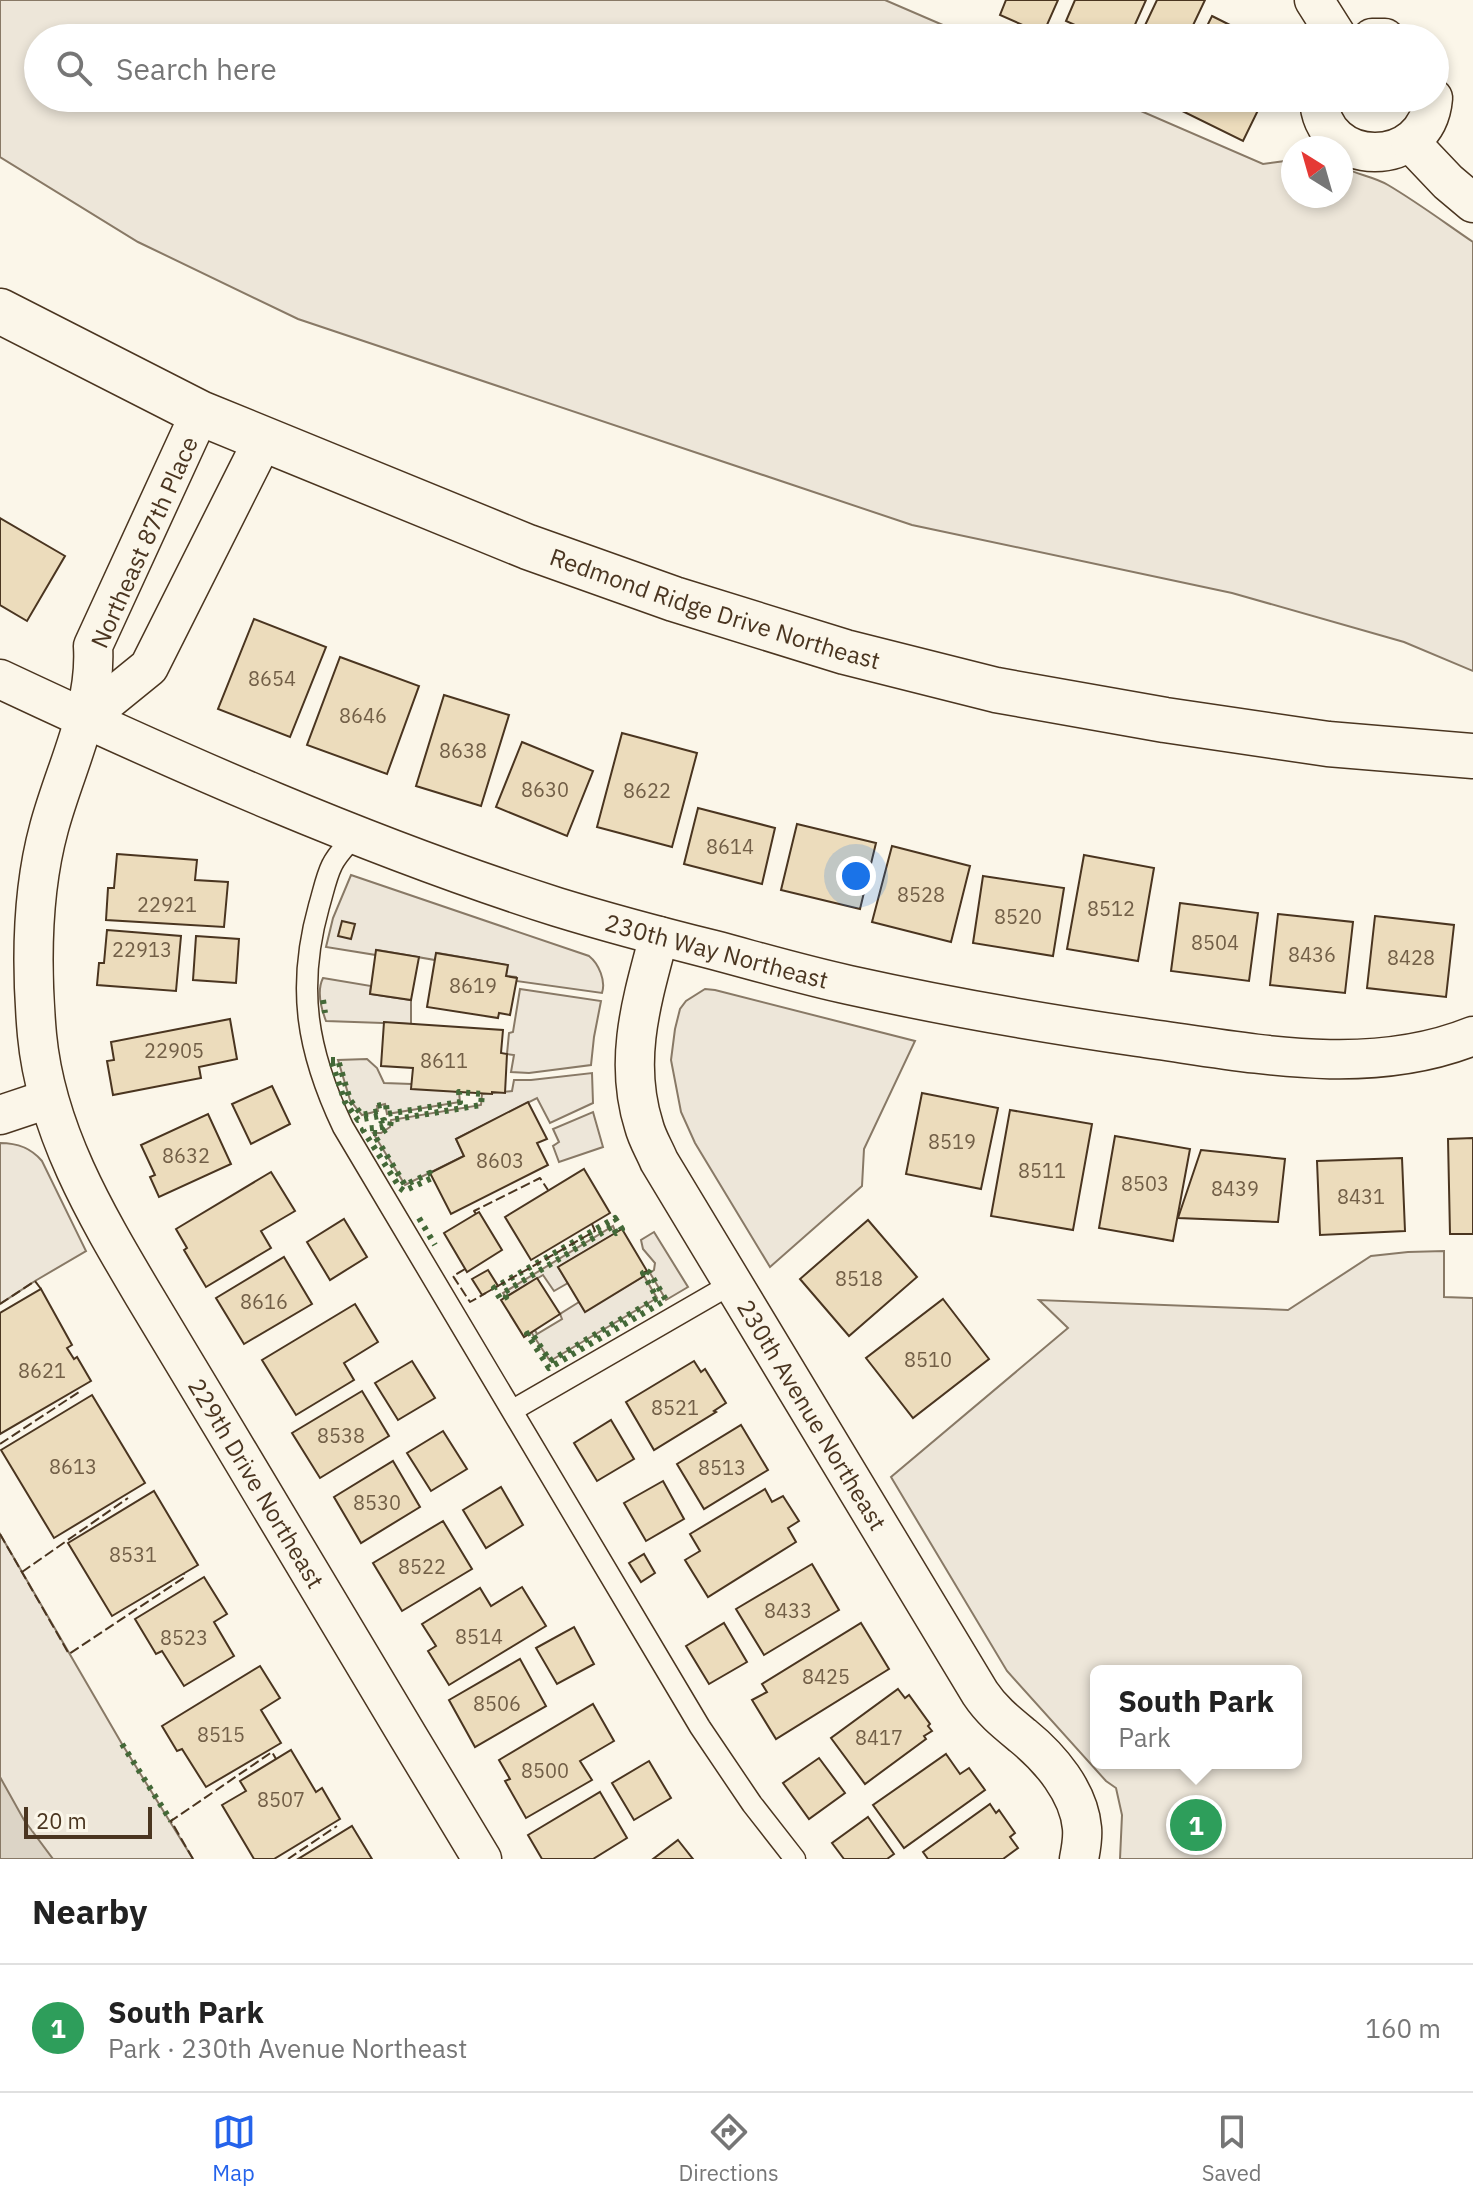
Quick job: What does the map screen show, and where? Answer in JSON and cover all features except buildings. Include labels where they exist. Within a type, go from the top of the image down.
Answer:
[{"type":"street","points":[[1314,0],[1329,24]]},
{"type":"street","points":[[1321,112],[1329,129],[1341,141],[1357,150],[1374,153],[1393,151],[1410,142],[1424,128],[1431,112]]},
{"type":"street","points":[[1410,142],[1473,203]]},
{"type":"street","name":"Redmond Ridge Drive Northeast","points":[[0,311],[200,413],[528,547],[674,599],[845,652],[996,690],[1165,720],[1328,744],[1473,756]]},
{"type":"street","name":"Northeast 87th Place","points":[[48,1099],[37,1037],[34,930],[49,830],[85,719],[94,664],[93,646],[200,413]]},
{"type":"street","points":[[85,719],[149,667],[263,440]]},
{"type":"street","name":"230th Way Northeast","points":[[0,679],[85,719],[355,835],[547,904],[846,985],[1047,1023],[1272,1056],[1338,1060],[1393,1058],[1436,1049],[1473,1036]]},
{"type":"street","name":"230th Avenue Northeast","points":[[659,936],[640,1004],[634,1049],[635,1086],[644,1127],[659,1161],[980,1693],[990,1708],[1049,1760],[1064,1781],[1082,1827],[1079,1859]]},
{"type":"street","points":[[0,1115],[48,1099]]},
{"type":"street","name":"229th Drive Northeast","points":[[48,1099],[58,1132],[115,1247],[482,1859]]},
{"type":"lane","points":[[355,835],[333,863],[310,938],[306,984],[309,1027],[327,1092],[343,1127],[700,1727],[752,1804],[795,1859]]},
{"type":"lane","points":[[513,1410],[733,1283]]},
{"type":"shaded area","points":[[0,0],[885,0],[941,24],[24,24],[24,112],[1143,112],[1263,164],[1281,162],[1281,208],[1353,208],[1353,172],[1382,182],[1473,242],[1473,671],[1404,642],[1232,593],[912,525],[298,319],[138,242],[0,157]]},
{"type":"shaded area","points":[[351,875],[589,956],[601,973],[602,993],[516,981],[516,977],[506,976],[507,965],[437,953],[435,960],[377,950],[376,955],[326,947],[333,918]]},
{"type":"shaded area","points":[[323,978],[371,986],[370,994],[411,1000],[411,1024],[326,1021],[320,999]]},
{"type":"shaded area","points":[[520,989],[601,1001],[591,1065],[529,1073],[511,1072],[514,1055],[507,1054],[509,1033],[513,1032]]},
{"type":"shaded area","points":[[705,989],[915,1041],[864,1149],[862,1186],[770,1267],[695,1143],[681,1112],[671,1060],[675,1029],[680,1009],[686,1001]]},
{"type":"shaded area","points":[[367,1059],[377,1068],[384,1083],[459,1092],[460,1102],[387,1114],[385,1104],[377,1106],[378,1111],[362,1115],[350,1100],[338,1060]]},
{"type":"shaded area","points":[[592,1073],[593,1103],[550,1123],[537,1098],[456,1139],[464,1156],[405,1185],[373,1133],[381,1133],[390,1127],[391,1120],[481,1105],[482,1094],[512,1091],[514,1080]]},
{"type":"shaded area","points":[[593,1112],[603,1147],[559,1162],[553,1146],[559,1142],[553,1129]]},
{"type":"shaded area","points":[[0,1143],[24,1147],[42,1161],[86,1251],[0,1304]]},
{"type":"shaded area","points":[[613,1226],[616,1233],[558,1267],[568,1283],[554,1291],[543,1275],[506,1297],[503,1293]]},
{"type":"shaded area","points":[[654,1232],[688,1287],[666,1300],[650,1273],[655,1263],[643,1249],[641,1240]]},
{"type":"shaded area","points":[[1444,1251],[1444,1297],[1473,1298],[1473,1859],[1120,1859],[1122,1815],[1116,1788],[1095,1769],[1302,1769],[1302,1665],[1090,1665],[1090,1763],[1007,1671],[891,1477],[1068,1328],[1039,1300],[1288,1310],[1371,1256]]},
{"type":"shaded area","points":[[644,1276],[657,1298],[550,1361],[531,1332],[535,1330],[537,1334],[562,1319],[560,1314],[579,1302],[585,1311]]},
{"type":"shaded area","points":[[0,1534],[122,1744],[193,1859],[0,1859]]},
{"type":"shaded area","points":[[0,1777],[24,1820],[53,1859],[0,1859]]},
{"type":"hedge","points":[[323,1000],[325,1013]]},
{"type":"hedge","points":[[331,1060],[338,1060],[350,1100],[362,1115],[378,1111],[377,1106],[386,1104],[387,1114],[460,1102],[459,1092],[482,1094],[481,1105],[391,1120],[390,1127],[381,1133],[373,1133],[405,1185],[430,1173],[432,1178],[404,1191],[363,1130],[384,1126],[384,1120],[381,1121],[379,1116],[358,1120],[345,1102],[331,1060]]},
{"type":"hedge","points":[[419,1218],[435,1245]]},
{"type":"hedge","points":[[615,1218],[622,1229],[616,1233],[613,1226],[503,1293],[506,1297],[501,1300],[494,1288],[615,1218]]},
{"type":"hedge","points":[[647,1271],[666,1300],[549,1368],[527,1334],[531,1332],[550,1361],[657,1298],[643,1273],[647,1271]]},
{"type":"hedge","points":[[122,1744],[171,1821]]},
{"type":"fence","points":[[476,1214],[474,1211],[540,1178],[548,1190]]},
{"type":"fence","points":[[496,1287],[595,1231],[592,1224]]},
{"type":"fence","points":[[465,1269],[453,1276],[470,1302],[486,1293]]},
{"type":"fence","points":[[0,1304],[35,1281],[41,1289]]},
{"type":"fence","points":[[0,1444],[79,1392]]},
{"type":"fence","points":[[22,1572],[128,1498]]},
{"type":"fence","points":[[0,1534],[69,1654],[185,1577],[184,1574]]},
{"type":"fence","points":[[193,1859],[171,1821],[272,1752],[276,1759]]},
{"type":"fence","points":[[288,1859],[337,1826]]},
{"type":"place","name":"South Park","points":[[1196,1825]]}]
